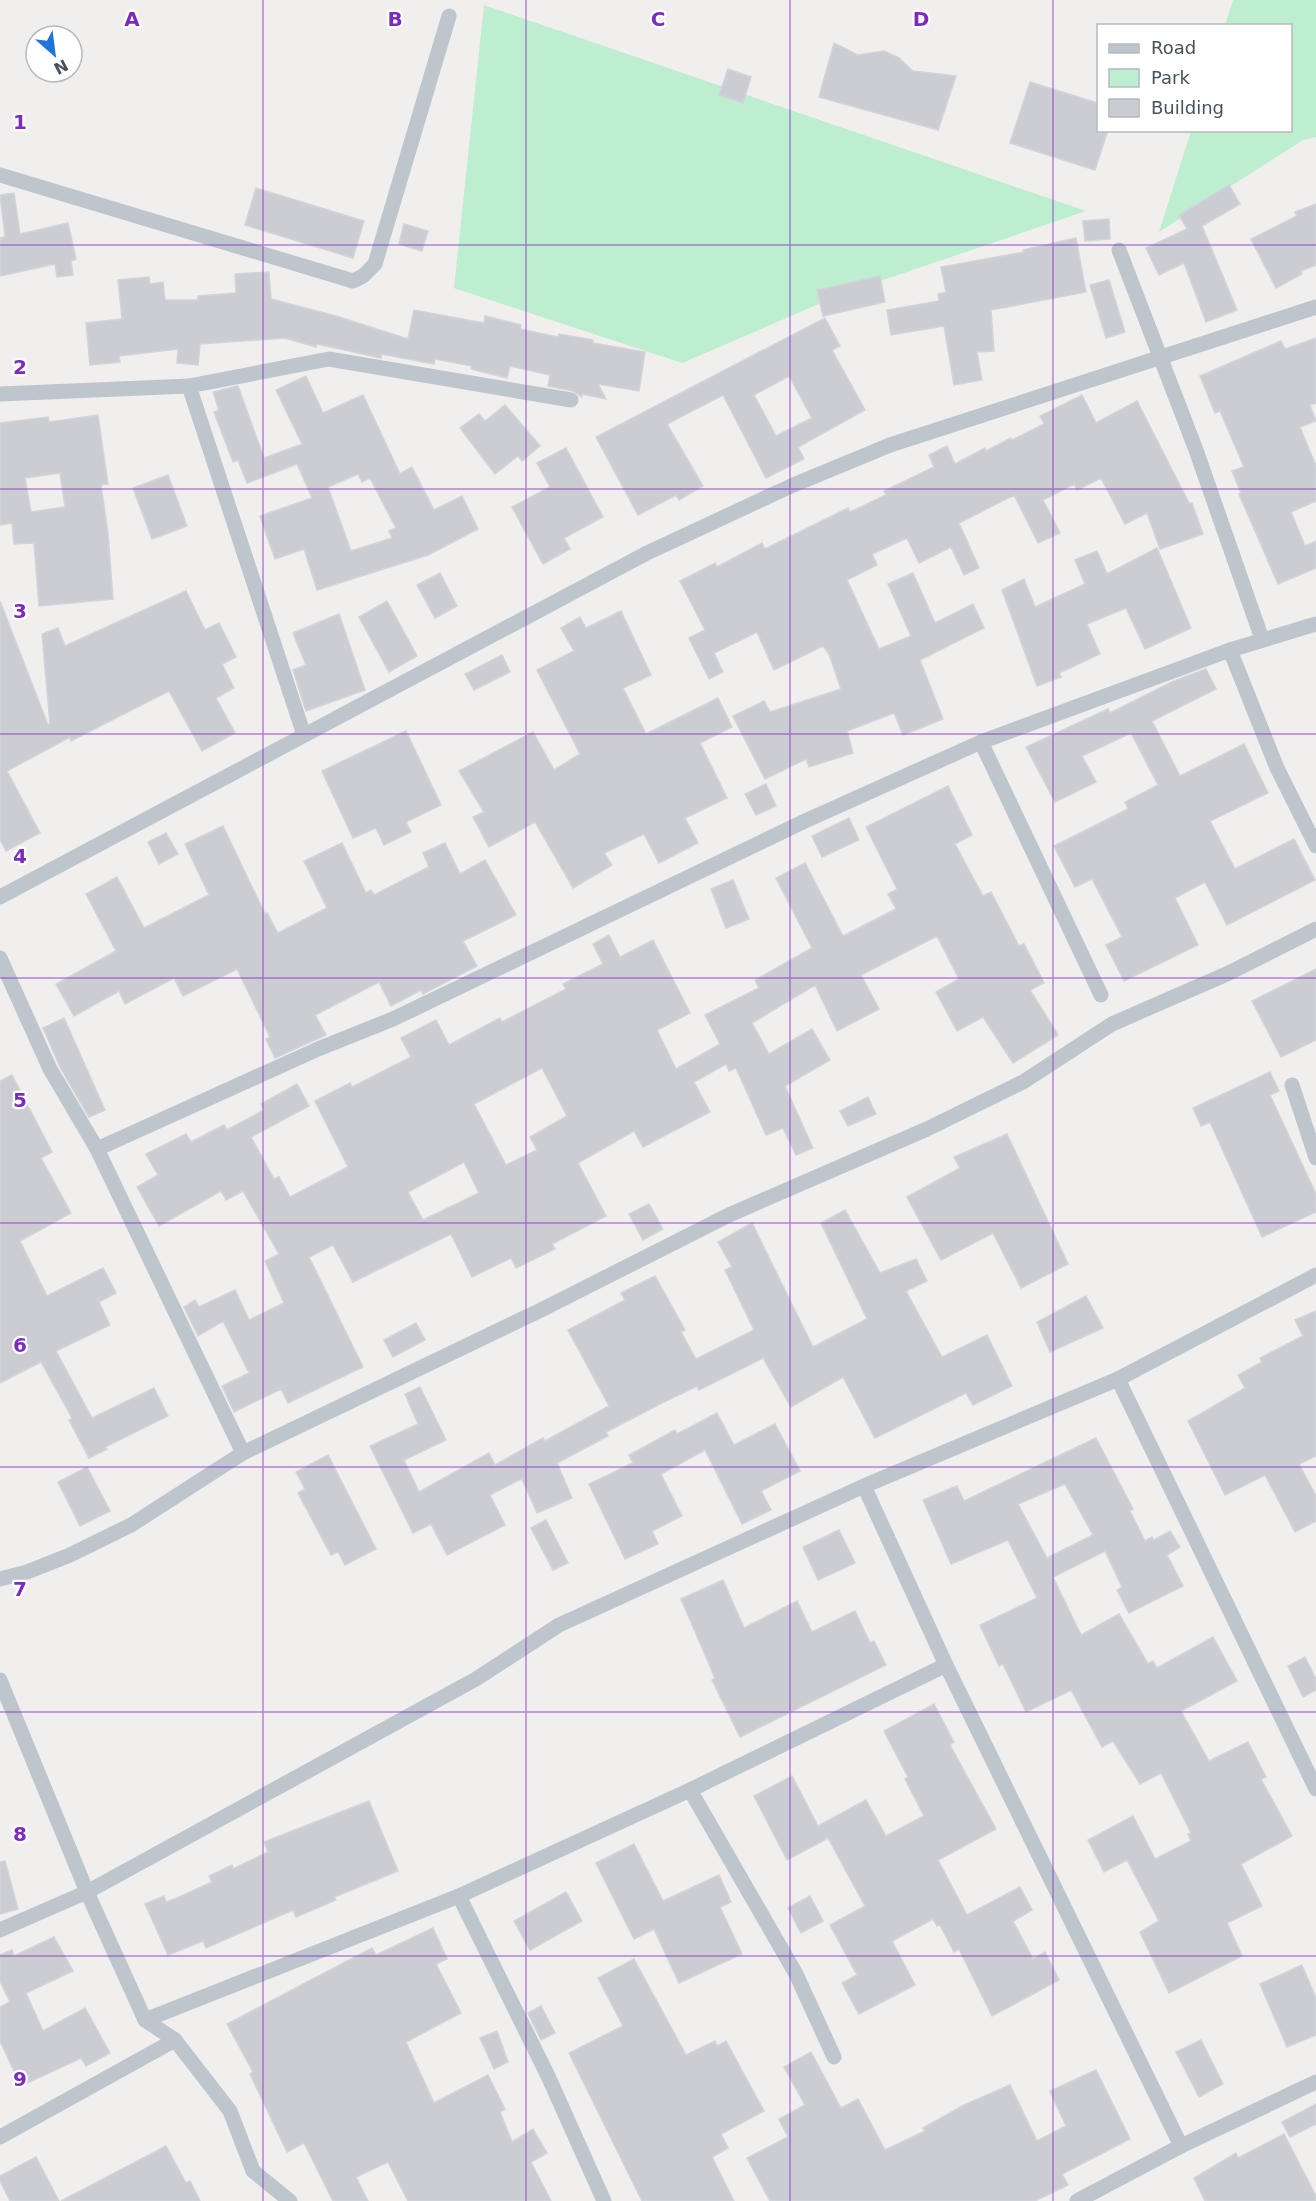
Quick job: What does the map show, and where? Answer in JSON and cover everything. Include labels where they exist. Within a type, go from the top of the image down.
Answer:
[{"type":"street","points":[[0,175],[353,281],[363,276],[375,264],[449,16]]},
{"type":"street","points":[[1119,250],[1196,450],[1262,639]]},
{"type":"street","points":[[0,897],[647,553],[791,486],[891,445],[1316,307]]},
{"type":"street","points":[[0,394],[189,386],[329,359],[571,400]]},
{"type":"street","points":[[189,386],[304,735]]},
{"type":"street","points":[[97,1149],[318,1049],[393,1019],[805,822],[981,742],[1230,650],[1316,624]]},
{"type":"street","points":[[1230,650],[1277,768],[1316,846]]},
{"type":"street","points":[[981,742],[1101,995]]},
{"type":"street","points":[[0,1579],[70,1555],[131,1525],[243,1453],[541,1310],[729,1215],[927,1129],[1023,1082],[1112,1024],[1229,973],[1316,929]]},
{"type":"street","points":[[0,958],[50,1069],[97,1149],[243,1453]]},
{"type":"street","points":[[1292,1085],[1316,1158]]},
{"type":"street","points":[[0,1930],[87,1892],[476,1678],[560,1625],[864,1486],[1118,1379],[1316,1275]]},
{"type":"street","points":[[1118,1379],[1316,1789]]},
{"type":"street","points":[[864,1486],[946,1665],[1181,2146]]},
{"type":"street","points":[[145,2020],[459,1896],[690,1790],[946,1665]]},
{"type":"street","points":[[0,1680],[87,1892],[145,2020],[175,2040],[230,2111],[253,2171],[290,2201]]},
{"type":"street","points":[[690,1790],[796,1974],[834,2056]]},
{"type":"street","points":[[459,1896],[548,2076],[604,2201]]},
{"type":"street","points":[[0,2137],[175,2040]]},
{"type":"street","points":[[1077,2201],[1181,2146],[1316,2082]]},
{"type":"green space","points":[[1233,0],[1316,0],[1316,137],[1303,140],[1159,232],[1191,132],[1292,132],[1292,24],[1225,24]]},
{"type":"green space","points":[[484,5],[1086,211],[842,294],[682,363],[454,288]]},
{"type":"building","points":[[834,43],[858,55],[884,51],[899,58],[913,71],[956,76],[938,130],[819,97]]},
{"type":"building","points":[[728,69],[751,77],[743,103],[719,95]]},
{"type":"building","points":[[1030,82],[1097,103],[1097,132],[1107,132],[1095,170],[1010,143]]},
{"type":"building","points":[[1229,185],[1240,204],[1202,226],[1237,310],[1206,322],[1184,263],[1159,275],[1146,248],[1187,229],[1179,215]]},
{"type":"building","points":[[256,188],[364,221],[353,258],[245,225]]},
{"type":"building","points":[[14,193],[20,234],[68,223],[76,259],[71,261],[73,275],[57,277],[55,264],[0,276],[0,238],[5,237],[0,195]]},
{"type":"building","points":[[1316,204],[1316,265],[1301,271],[1302,274],[1276,288],[1251,239],[1297,216],[1295,212]]},
{"type":"building","points":[[1109,219],[1110,239],[1085,241],[1083,221]]},
{"type":"building","points":[[404,224],[428,231],[422,251],[399,244]]},
{"type":"building","points":[[1076,238],[1086,292],[991,310],[994,351],[977,352],[982,380],[954,385],[944,326],[891,335],[887,310],[939,301],[938,294],[946,292],[941,267],[1024,252],[1023,250]]},
{"type":"building","points":[[269,272],[271,299],[336,316],[408,339],[414,310],[484,323],[485,316],[521,325],[520,329],[558,337],[559,334],[593,340],[593,343],[645,352],[639,391],[598,384],[606,399],[582,394],[582,397],[573,391],[548,386],[550,375],[510,366],[507,378],[471,369],[472,366],[435,359],[434,364],[382,354],[381,358],[317,344],[316,347],[285,338],[200,344],[198,365],[177,363],[178,349],[119,356],[120,362],[90,365],[86,323],[122,319],[118,280],[149,277],[150,284],[163,282],[165,300],[198,300],[198,296],[236,293],[235,274]]},
{"type":"building","points":[[880,276],[885,302],[823,316],[817,290]]},
{"type":"building","points":[[1109,280],[1125,332],[1106,338],[1090,285]]},
{"type":"building","points":[[825,318],[840,346],[832,350],[865,410],[798,447],[804,459],[766,478],[723,395],[667,424],[703,486],[679,500],[676,495],[638,515],[596,437]],"holes":[[[789,376],[812,418],[776,436],[754,395]]]},
{"type":"building","points":[[1316,338],[1316,403],[1310,405],[1316,421],[1300,427],[1316,466],[1316,501],[1291,512],[1305,546],[1316,541],[1316,568],[1278,584],[1239,494],[1241,493],[1232,471],[1244,467],[1220,411],[1215,413],[1200,376],[1281,341],[1285,349]]},
{"type":"building","points":[[306,376],[323,413],[363,395],[400,474],[412,467],[434,510],[462,496],[478,529],[428,555],[317,590],[304,549],[275,559],[260,516],[312,498],[297,464],[247,483],[238,460],[233,462],[214,412],[219,410],[213,392],[238,386],[264,458],[302,444],[276,390]],"holes":[[[358,474],[362,482],[370,478],[396,528],[389,531],[392,538],[351,551],[328,487]]]},
{"type":"building","points":[[1082,395],[1096,423],[1137,401],[1189,503],[1192,503],[1203,534],[1160,549],[1147,513],[1125,524],[1101,478],[1077,490],[1074,484],[1043,500],[1060,533],[1038,543],[1014,495],[959,523],[979,568],[964,575],[951,547],[919,563],[907,538],[872,554],[877,565],[847,580],[879,649],[911,636],[888,584],[913,573],[935,623],[973,604],[984,628],[920,660],[943,719],[903,735],[894,713],[847,731],[853,753],[809,767],[806,759],[765,779],[733,716],[764,701],[770,712],[841,689],[829,654],[823,646],[774,670],[757,632],[714,653],[723,672],[709,679],[689,638],[705,630],[680,581],[715,563],[717,567],[762,543],[765,549],[848,508],[850,512],[886,495],[884,491],[934,467],[929,455],[947,446],[955,464],[985,448],[986,451],[1011,438],[1012,440],[1044,424],[1040,416]]},
{"type":"building","points":[[505,405],[540,446],[522,461],[518,456],[495,474],[460,428],[479,414],[485,421]]},
{"type":"building","points":[[98,415],[108,484],[101,485],[108,533],[113,599],[39,606],[34,543],[14,544],[12,523],[0,525],[0,423],[48,417],[49,422]],"holes":[[[60,473],[65,507],[31,512],[25,478]]]},
{"type":"building","points":[[566,448],[603,517],[564,538],[570,549],[543,564],[512,507],[550,487],[537,463]]},
{"type":"building","points":[[168,475],[187,526],[152,539],[133,488]]},
{"type":"building","points":[[1157,548],[1191,628],[1145,649],[1126,608],[1087,624],[1100,654],[1059,673],[1061,677],[1037,686],[1002,590],[1024,579],[1035,607],[1085,584],[1075,560],[1097,551],[1107,574]]},
{"type":"building","points":[[440,573],[457,606],[435,618],[417,585]]},
{"type":"building","points":[[186,591],[205,630],[219,623],[236,657],[222,664],[234,688],[216,698],[235,733],[202,751],[169,691],[71,741],[70,737],[7,771],[40,833],[6,851],[0,839],[0,601],[48,725],[50,724],[42,634],[58,628],[65,646]]},
{"type":"building","points":[[387,601],[417,656],[389,672],[359,617]]},
{"type":"building","points":[[621,611],[651,675],[623,688],[646,734],[718,698],[732,727],[700,743],[727,798],[685,818],[698,843],[659,863],[644,834],[604,853],[612,865],[573,888],[535,822],[489,847],[473,817],[484,812],[459,771],[533,732],[554,770],[580,754],[537,670],[574,651],[561,628],[580,617],[586,628]]},
{"type":"building","points":[[339,614],[365,690],[306,711],[293,670],[306,665],[293,633]]},
{"type":"building","points":[[502,655],[510,672],[474,690],[465,674]]},
{"type":"building","points":[[1206,669],[1216,689],[1152,721],[1180,776],[1244,744],[1268,793],[1210,821],[1235,869],[1294,839],[1315,880],[1227,925],[1205,882],[1175,898],[1198,945],[1124,981],[1106,945],[1122,937],[1092,879],[1075,887],[1054,846],[1128,809],[1125,802],[1158,785],[1131,733],[1082,756],[1096,782],[1055,802],[1026,747],[1108,709],[1110,713],[1174,681]]},
{"type":"building","points":[[406,731],[441,805],[406,822],[411,832],[384,845],[376,828],[353,838],[322,771]]},
{"type":"building","points":[[766,784],[776,806],[756,815],[745,794]]},
{"type":"building","points":[[948,786],[972,835],[955,844],[983,896],[991,892],[1019,946],[1024,944],[1044,983],[1030,990],[1058,1035],[1013,1063],[983,1017],[957,1031],[936,992],[959,979],[937,936],[861,975],[879,1009],[837,1031],[815,985],[752,1023],[769,1054],[812,1029],[830,1060],[785,1086],[813,1148],[796,1155],[783,1128],[766,1135],[736,1068],[729,1071],[726,1064],[694,1082],[710,1112],[643,1147],[634,1131],[578,1163],[606,1216],[552,1244],[555,1249],[516,1268],[511,1258],[472,1277],[451,1234],[353,1282],[333,1245],[309,1257],[363,1367],[288,1403],[281,1389],[234,1412],[222,1386],[249,1373],[223,1321],[198,1336],[184,1307],[195,1300],[199,1307],[235,1290],[249,1320],[284,1303],[265,1261],[279,1254],[243,1191],[226,1200],[221,1191],[159,1226],[137,1187],[158,1175],[146,1154],[186,1134],[191,1142],[224,1125],[227,1130],[264,1110],[261,1104],[297,1084],[309,1106],[251,1137],[274,1179],[279,1177],[290,1197],[348,1167],[315,1101],[350,1083],[352,1087],[411,1057],[401,1038],[436,1020],[449,1045],[500,1018],[502,1022],[566,989],[563,984],[603,964],[593,944],[609,935],[620,957],[653,940],[690,1013],[657,1030],[676,1069],[720,1044],[705,1015],[759,988],[755,980],[812,948],[776,878],[805,863],[843,936],[896,909],[888,894],[897,889],[866,827]],"holes":[[[542,1068],[567,1116],[530,1137],[537,1150],[506,1165],[474,1104]],[[464,1162],[479,1193],[423,1220],[408,1192]]]},
{"type":"building","points":[[849,818],[859,840],[822,857],[812,836]]},
{"type":"building","points":[[223,826],[265,914],[267,913],[278,933],[327,908],[304,861],[342,843],[366,893],[371,890],[374,895],[429,867],[423,853],[445,843],[460,874],[485,860],[516,915],[463,941],[477,966],[423,994],[421,990],[391,1006],[379,982],[315,1015],[326,1035],[275,1058],[266,1039],[270,1037],[237,969],[183,996],[174,978],[125,1004],[119,991],[74,1016],[56,984],[116,951],[86,894],[117,877],[144,928],[209,895],[185,844]]},
{"type":"building","points":[[166,833],[178,854],[159,864],[148,842]]},
{"type":"building","points":[[733,880],[749,919],[726,928],[711,889]]},
{"type":"building","points":[[1316,969],[1316,1040],[1281,1057],[1252,1001]]},
{"type":"building","points":[[64,1018],[105,1110],[89,1117],[61,1069],[43,1028]]},
{"type":"building","points":[[1270,1072],[1279,1091],[1270,1095],[1316,1194],[1316,1212],[1262,1237],[1210,1122],[1201,1126],[1193,1108]]},
{"type":"building","points":[[12,1075],[52,1152],[41,1158],[71,1213],[20,1241],[47,1296],[103,1268],[116,1293],[99,1302],[110,1325],[56,1351],[92,1418],[154,1388],[168,1416],[105,1447],[107,1449],[89,1458],[69,1420],[72,1418],[41,1362],[0,1383],[0,1081]]},
{"type":"building","points":[[868,1097],[876,1114],[848,1126],[840,1111]]},
{"type":"building","points":[[1007,1134],[1068,1264],[1021,1288],[993,1233],[941,1260],[907,1197],[960,1168],[954,1157]]},
{"type":"building","points":[[649,1204],[663,1229],[643,1240],[629,1214]]},
{"type":"building","points":[[845,1210],[880,1273],[916,1259],[927,1281],[906,1291],[942,1357],[987,1335],[1012,1386],[973,1405],[966,1393],[875,1438],[843,1377],[791,1407],[763,1358],[699,1390],[697,1386],[660,1404],[606,1432],[608,1436],[557,1463],[572,1498],[537,1513],[522,1479],[490,1495],[505,1525],[447,1555],[431,1524],[413,1533],[370,1446],[418,1424],[405,1394],[420,1387],[446,1440],[404,1460],[419,1492],[489,1453],[495,1465],[543,1438],[545,1441],[609,1406],[568,1330],[625,1300],[621,1293],[655,1276],[685,1330],[681,1332],[696,1359],[754,1330],[725,1270],[732,1267],[718,1242],[752,1223],[813,1347],[867,1319],[821,1223]]},
{"type":"building","points":[[1086,1296],[1103,1328],[1050,1352],[1037,1322]]},
{"type":"building","points":[[1316,1311],[1316,1456],[1299,1464],[1316,1496],[1316,1521],[1295,1532],[1265,1475],[1225,1495],[1188,1421],[1245,1388],[1238,1375],[1262,1362],[1260,1358],[1303,1336],[1295,1320]]},
{"type":"building","points":[[416,1323],[425,1340],[393,1357],[384,1340]]},
{"type":"building","points":[[717,1413],[734,1445],[775,1424],[800,1471],[761,1491],[771,1510],[742,1524],[705,1450],[661,1474],[682,1516],[652,1531],[658,1544],[625,1559],[589,1484],[633,1463],[629,1455],[675,1430],[677,1434]]},
{"type":"building","points":[[1096,1438],[1133,1509],[1130,1511],[1145,1541],[1152,1537],[1154,1540],[1170,1531],[1180,1547],[1167,1555],[1183,1586],[1129,1613],[1117,1590],[1122,1587],[1105,1551],[1053,1577],[1081,1635],[1119,1614],[1148,1664],[1153,1661],[1157,1668],[1213,1637],[1237,1681],[1181,1711],[1209,1761],[1248,1742],[1266,1777],[1261,1779],[1292,1836],[1241,1864],[1262,1906],[1227,1923],[1242,1956],[1169,1993],[1140,1932],[1159,1921],[1127,1860],[1104,1872],[1088,1840],[1133,1816],[1155,1859],[1191,1841],[1188,1834],[1191,1833],[1161,1773],[1140,1784],[1113,1741],[1102,1747],[1071,1690],[1026,1712],[1003,1664],[999,1666],[980,1625],[1037,1598],[1008,1540],[951,1564],[923,1500],[957,1486],[964,1501]],"holes":[[[1065,1484],[1093,1535],[1047,1558],[1018,1504]]]},
{"type":"building","points":[[328,1455],[376,1549],[345,1565],[338,1552],[331,1555],[298,1493],[305,1489],[296,1472]]},
{"type":"building","points":[[87,1467],[110,1511],[80,1526],[58,1482]]},
{"type":"building","points":[[546,1520],[568,1563],[553,1570],[531,1528]]},
{"type":"building","points":[[839,1530],[855,1563],[818,1580],[803,1547]]},
{"type":"building","points":[[723,1580],[744,1628],[797,1601],[812,1632],[855,1611],[870,1643],[874,1641],[886,1665],[740,1737],[712,1680],[715,1678],[681,1599]]},
{"type":"building","points":[[1305,1657],[1316,1679],[1316,1690],[1303,1697],[1288,1666]]},
{"type":"building","points":[[934,1704],[954,1742],[950,1745],[996,1829],[938,1860],[967,1915],[1020,1887],[1032,1910],[1013,1921],[1033,1959],[1045,1952],[1059,1980],[992,2016],[959,1949],[954,1952],[940,1925],[937,1926],[933,1919],[892,1941],[915,1985],[859,2014],[842,1983],[857,1975],[830,1925],[865,1906],[828,1838],[787,1860],[754,1796],[792,1776],[818,1826],[866,1800],[886,1836],[924,1816],[905,1779],[908,1777],[884,1731]]},
{"type":"building","points":[[369,1801],[398,1871],[334,1897],[336,1900],[296,1917],[293,1910],[206,1948],[203,1941],[168,1955],[145,1904],[164,1896],[166,1902],[212,1882],[209,1876],[232,1865],[233,1869],[268,1852],[264,1842]]},
{"type":"building","points":[[634,1844],[663,1901],[719,1875],[731,1902],[720,1907],[742,1954],[679,1983],[654,1929],[634,1939],[596,1863]]},
{"type":"building","points":[[5,1861],[18,1909],[0,1914],[0,1862]]},
{"type":"building","points":[[566,1892],[582,1921],[530,1950],[514,1921]]},
{"type":"building","points":[[810,1896],[823,1921],[801,1933],[788,1908]]},
{"type":"building","points":[[433,1928],[447,1959],[436,1964],[461,2013],[406,2042],[434,2103],[488,2075],[505,2109],[500,2112],[512,2142],[533,2129],[547,2153],[531,2162],[551,2201],[408,2201],[388,2162],[356,2177],[368,2201],[333,2201],[304,2143],[287,2152],[250,2074],[253,2072],[227,2024],[372,1948],[376,1955]]},
{"type":"building","points":[[54,1937],[73,1971],[26,1993],[43,2031],[85,2008],[110,2053],[86,2066],[81,2058],[21,2086],[0,2041],[0,2007],[10,2002],[0,1981],[0,1955],[12,1950],[14,1956]]},
{"type":"building","points":[[634,1959],[686,2055],[715,2041],[717,2046],[726,2041],[764,2111],[721,2134],[728,2148],[712,2157],[734,2201],[642,2201],[569,2053],[623,2026],[598,1978]]},
{"type":"building","points":[[1302,1965],[1316,1998],[1316,2035],[1287,2047],[1260,1984]]},
{"type":"building","points":[[541,2006],[555,2033],[541,2040],[528,2013]]},
{"type":"building","points":[[497,2031],[508,2062],[494,2069],[480,2038]]},
{"type":"building","points":[[1201,2040],[1223,2084],[1199,2097],[1176,2052]]},
{"type":"building","points":[[811,2052],[841,2108],[858,2099],[885,2150],[925,2131],[923,2128],[964,2105],[1010,2085],[1037,2141],[1066,2126],[1050,2091],[1096,2070],[1130,2139],[1062,2174],[1068,2185],[1035,2201],[770,2201],[747,2158],[788,2137],[779,2119],[805,2105],[784,2067]]},
{"type":"building","points":[[1316,2104],[1316,2124],[1290,2137],[1282,2122]]},
{"type":"building","points":[[1284,2134],[1316,2196],[1316,2201],[1205,2201],[1194,2178],[1236,2153],[1238,2158]]},
{"type":"building","points":[[166,2146],[186,2183],[190,2181],[200,2201],[61,2201]]},
{"type":"building","points":[[36,2157],[59,2201],[10,2201],[0,2181],[0,2176]]}]
